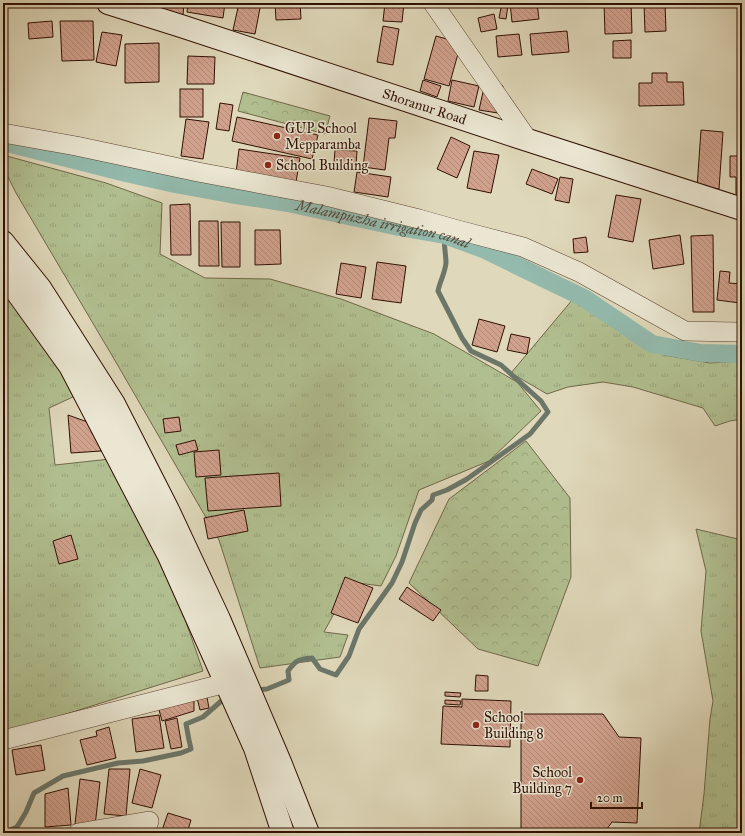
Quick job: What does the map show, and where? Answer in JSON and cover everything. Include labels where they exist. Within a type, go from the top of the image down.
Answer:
[{"type":"main road","name":"Shoranur Road","points":[[108,3],[742,209]]},
{"type":"main road","points":[[3,242],[40,288],[114,404],[168,510],[218,619],[280,762],[308,833]]},
{"type":"main road","points":[[3,273],[70,366],[169,556],[256,748],[283,833]]},
{"type":"street","points":[[433,3],[528,140]]},
{"type":"street","points":[[3,133],[76,146],[198,172],[326,196],[419,219],[523,247],[579,272],[685,331],[742,331]]},
{"type":"street","points":[[3,740],[226,683]]},
{"type":"street","points":[[78,833],[149,821],[145,833]]},
{"type":"green space","points":[[243,92],[330,116],[325,134],[238,111]]},
{"type":"green space","points":[[3,155],[106,183],[162,203],[160,254],[205,278],[270,279],[341,299],[434,334],[517,382],[541,411],[489,461],[419,490],[396,556],[381,586],[351,582],[324,632],[348,635],[340,657],[260,668],[219,540],[16,193],[3,167]]},
{"type":"green space","points":[[3,288],[30,320],[75,396],[49,408],[55,465],[110,459],[168,570],[203,671],[9,732],[3,746]]},
{"type":"green space","points":[[573,299],[664,355],[710,363],[742,361],[742,419],[715,426],[703,408],[633,387],[603,382],[568,387],[547,394],[511,373]]},
{"type":"green space","points":[[526,441],[570,498],[571,577],[538,666],[478,649],[409,583],[449,499]]},
{"type":"green space","points":[[696,529],[742,540],[742,833],[699,833],[713,701],[701,631],[706,571]]},
{"type":"building","points":[[154,3],[184,3],[183,15],[153,11]]},
{"type":"building","points":[[188,3],[225,3],[223,18],[187,12]]},
{"type":"building","points":[[239,3],[261,3],[255,34],[233,30]]},
{"type":"building","points":[[275,3],[300,3],[301,19],[276,20]]},
{"type":"building","points":[[385,3],[404,3],[402,22],[383,21]]},
{"type":"building","points":[[502,3],[508,5],[506,19],[499,18]]},
{"type":"building","points":[[510,3],[537,3],[539,19],[512,22]]},
{"type":"building","points":[[604,3],[631,3],[632,33],[605,34]]},
{"type":"building","points":[[644,3],[665,3],[666,31],[645,32]]},
{"type":"building","points":[[494,14],[497,29],[481,32],[478,18]]},
{"type":"building","points":[[52,21],[53,37],[29,39],[28,23]]},
{"type":"building","points":[[60,21],[93,21],[94,60],[62,61]]},
{"type":"building","points":[[383,26],[399,29],[393,65],[377,62]]},
{"type":"building","points":[[567,31],[569,52],[532,55],[530,34]]},
{"type":"building","points":[[102,32],[122,35],[116,66],[96,62]]},
{"type":"building","points":[[519,34],[522,55],[498,57],[496,36]]},
{"type":"building","points":[[436,36],[461,43],[449,86],[424,79]]},
{"type":"building","points":[[631,40],[631,58],[613,58],[613,41]]},
{"type":"building","points":[[159,43],[159,82],[125,83],[125,44]]},
{"type":"building","points":[[188,56],[215,57],[214,84],[187,84]]},
{"type":"building","points":[[652,73],[667,73],[667,82],[683,82],[684,105],[639,106],[639,83],[652,83]]},
{"type":"building","points":[[423,80],[441,86],[437,97],[420,91]]},
{"type":"building","points":[[452,80],[479,86],[474,107],[448,101]]},
{"type":"building","points":[[485,83],[503,86],[498,113],[479,110]]},
{"type":"building","points":[[180,89],[203,89],[203,117],[180,117]]},
{"type":"building","points":[[220,103],[233,105],[229,131],[216,129]]},
{"type":"building","points":[[237,117],[318,135],[312,159],[232,141]]},
{"type":"building","points":[[369,118],[397,121],[395,138],[389,138],[385,170],[363,167]]},
{"type":"building","points":[[186,119],[209,122],[203,159],[181,156]]},
{"type":"building","points":[[701,130],[723,132],[719,189],[697,188]]},
{"type":"building","points":[[451,137],[470,146],[457,178],[437,169]]},
{"type":"building","name":"School Building","points":[[239,149],[300,158],[296,182],[236,173]]},
{"type":"building","points":[[335,150],[357,151],[356,165],[334,163]]},
{"type":"building","points":[[474,151],[499,155],[491,193],[467,188]]},
{"type":"building","points":[[730,156],[742,156],[741,194],[736,194],[736,177],[730,177]]},
{"type":"building","points":[[532,169],[558,179],[552,194],[526,184]]},
{"type":"building","points":[[357,172],[391,177],[388,197],[354,192]]},
{"type":"building","points":[[560,177],[573,179],[569,203],[555,200]]},
{"type":"building","points":[[616,195],[641,199],[633,242],[608,237]]},
{"type":"building","points":[[190,204],[191,255],[171,255],[170,205]]},
{"type":"building","points":[[199,221],[218,221],[219,266],[199,266]]},
{"type":"building","points":[[221,222],[240,222],[240,267],[222,267]]},
{"type":"building","points":[[255,230],[280,230],[281,264],[255,265]]},
{"type":"building","points":[[680,235],[684,264],[653,269],[649,240]]},
{"type":"building","points":[[713,235],[714,312],[693,312],[691,236]]},
{"type":"building","points":[[586,237],[588,252],[574,253],[573,239]]},
{"type":"building","points":[[377,262],[406,266],[401,303],[372,299]]},
{"type":"building","points":[[341,263],[366,267],[361,298],[336,294]]},
{"type":"building","points":[[720,271],[730,272],[729,283],[742,284],[740,303],[717,300]]},
{"type":"building","points":[[3,312],[6,312],[7,340],[3,340]]},
{"type":"building","points":[[479,319],[505,326],[497,352],[472,345]]},
{"type":"building","points":[[511,334],[530,338],[527,354],[507,350]]},
{"type":"building","points":[[68,415],[93,424],[101,451],[71,453]]},
{"type":"building","points":[[179,417],[181,431],[165,433],[163,419]]},
{"type":"building","points":[[195,440],[198,450],[179,455],[176,445]]},
{"type":"building","points":[[219,450],[221,475],[196,477],[194,452]]},
{"type":"building","points":[[279,473],[281,506],[208,511],[205,478]]},
{"type":"building","points":[[244,510],[248,531],[208,539],[204,518]]},
{"type":"building","points":[[71,535],[78,559],[59,564],[53,541]]},
{"type":"building","points":[[345,577],[373,588],[358,623],[331,613]]},
{"type":"building","points":[[407,587],[441,610],[433,621],[399,599]]},
{"type":"building","points":[[476,675],[488,676],[488,691],[475,691]]},
{"type":"building","points":[[206,692],[209,708],[200,710],[196,694]]},
{"type":"building","points":[[445,692],[461,693],[460,697],[445,696]]},
{"type":"building","points":[[194,696],[194,711],[162,721],[158,706]]},
{"type":"building","name":"School Building 8","points":[[462,699],[511,701],[510,747],[441,744],[443,706],[462,707]]},
{"type":"building","points":[[445,700],[461,701],[460,705],[445,704]]},
{"type":"building","name":"School Building 7","points":[[521,714],[603,714],[619,737],[641,738],[637,823],[612,822],[604,833],[521,833]]},
{"type":"building","points":[[159,715],[164,748],[136,752],[132,719]]},
{"type":"building","points":[[177,718],[182,747],[171,749],[165,721]]},
{"type":"building","points":[[109,727],[116,758],[87,765],[80,740],[97,736],[96,731]]},
{"type":"building","points":[[41,745],[45,770],[16,775],[12,750]]},
{"type":"building","points":[[109,769],[130,769],[126,816],[104,814]]},
{"type":"building","points":[[140,769],[161,775],[152,808],[132,803]]},
{"type":"building","points":[[80,779],[100,782],[95,826],[75,824]]},
{"type":"building","points":[[68,788],[71,825],[45,827],[45,794]]},
{"type":"building","points":[[168,813],[191,820],[187,833],[161,833]]},
{"type":"waterway","name":"Malampuzha irrigation canal","points":[[3,142],[175,184],[288,203],[399,227],[445,235],[483,249],[584,298],[652,344],[701,353],[742,354]]},
{"type":"waterway","points":[[255,690],[267,689],[289,680],[288,671],[293,664],[304,659],[312,658],[320,669],[336,675],[349,656],[359,629],[392,583],[402,562],[421,510],[432,500],[433,495],[447,490],[467,479],[530,434],[548,412],[541,401],[501,365],[471,351],[462,338],[438,291],[446,263],[444,242],[445,235]]},
{"type":"waterway","points":[[3,833],[17,827],[26,812],[34,793],[63,776],[118,763],[143,761],[181,753],[191,749],[186,724],[203,717],[227,696]]},
{"type":"place","name":"GUP School Mepparamba","points":[[277,136]]},
{"type":"place","name":"School Building","points":[[268,165]]},
{"type":"place","name":"School Building 8","points":[[476,725]]},
{"type":"place","name":"School Building 7","points":[[580,780]]}]
